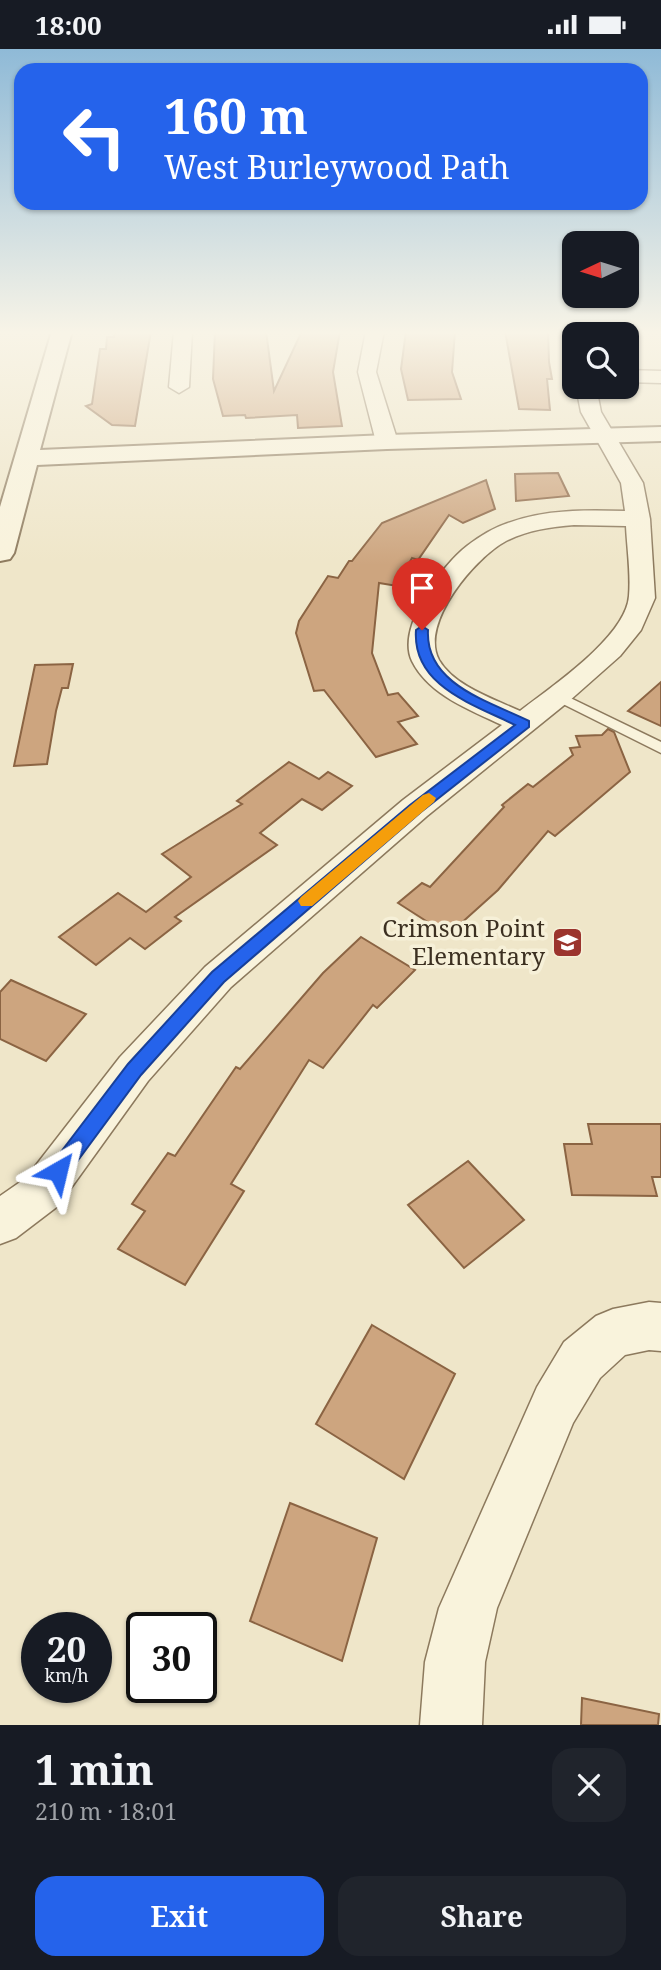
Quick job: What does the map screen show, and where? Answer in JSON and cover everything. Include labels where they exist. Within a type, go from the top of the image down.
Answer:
[{"type":"street","points":[[0,553],[40,409]]},
{"type":"street","points":[[378,409],[387,442]]},
{"type":"street","points":[[0,1223],[42,1192],[134,1069],[218,977],[415,808],[558,696],[610,650],[632,624],[642,598],[638,519],[632,483],[590,409]]},
{"type":"street","points":[[27,458],[387,442],[661,434]]},
{"type":"street","points":[[524,724],[459,692],[441,679],[428,664],[421,647],[422,630],[442,590],[457,569],[478,550],[516,526],[553,517],[638,519]]},
{"type":"street","points":[[451,1725],[455,1663],[468,1608],[555,1405],[582,1360],[637,1330]]},
{"type":"lane","points":[[558,696],[661,748]]},
{"type":"building","points":[[90,409],[138,409],[135,426],[112,425]]},
{"type":"building","points":[[221,409],[339,409],[342,426],[298,428],[297,415],[246,418],[245,415],[223,416]]},
{"type":"building","points":[[558,473],[569,496],[516,501],[515,474]]},
{"type":"building","points":[[486,480],[495,509],[463,523],[449,515],[418,560],[412,558],[397,586],[379,583],[372,653],[388,695],[398,693],[418,716],[398,722],[417,744],[376,757],[324,690],[314,691],[296,633],[299,621],[328,576],[338,578],[382,523]]},
{"type":"building","points":[[73,664],[68,688],[62,688],[56,711],[47,764],[14,766],[35,665]]},
{"type":"building","points":[[661,682],[661,726],[628,711]]},
{"type":"building","points":[[608,729],[614,732],[630,772],[555,836],[548,831],[498,890],[448,935],[398,903],[422,883],[430,887],[504,807],[502,805],[528,784],[533,787],[573,755],[570,748],[580,747],[576,736],[602,735]]},
{"type":"building","points":[[289,762],[319,779],[328,772],[352,786],[322,810],[302,799],[260,833],[277,845],[175,917],[181,921],[145,949],[130,938],[96,965],[59,937],[118,893],[146,912],[191,877],[162,854],[242,804],[237,801]]},
{"type":"building","points":[[361,937],[415,970],[377,1008],[373,1005],[323,1068],[309,1060],[231,1184],[244,1191],[185,1285],[118,1249],[145,1211],[132,1204],[168,1153],[175,1156],[236,1067],[240,1069],[323,973]]},
{"type":"building","points":[[11,980],[86,1014],[46,1061],[0,1039],[0,992]]},
{"type":"building","points":[[588,1124],[661,1124],[661,1177],[652,1177],[657,1196],[572,1195],[564,1144],[592,1144]]},
{"type":"building","points":[[468,1161],[524,1220],[464,1268],[408,1205]]},
{"type":"building","points":[[372,1325],[455,1374],[404,1479],[316,1424]]},
{"type":"building","points":[[290,1503],[377,1538],[342,1661],[250,1621]]},
{"type":"building","points":[[582,1698],[659,1714],[658,1725],[581,1725]]},
{"type":"slow traffic","points":[[306,901],[429,798]]},
{"type":"place","name":"Crimson Point Elementary","points":[[568,943]]},
{"type":"route","points":[[58,1171],[134,1069],[218,977],[415,808],[524,724],[459,692],[441,679],[428,664],[421,647],[422,630]]}]
